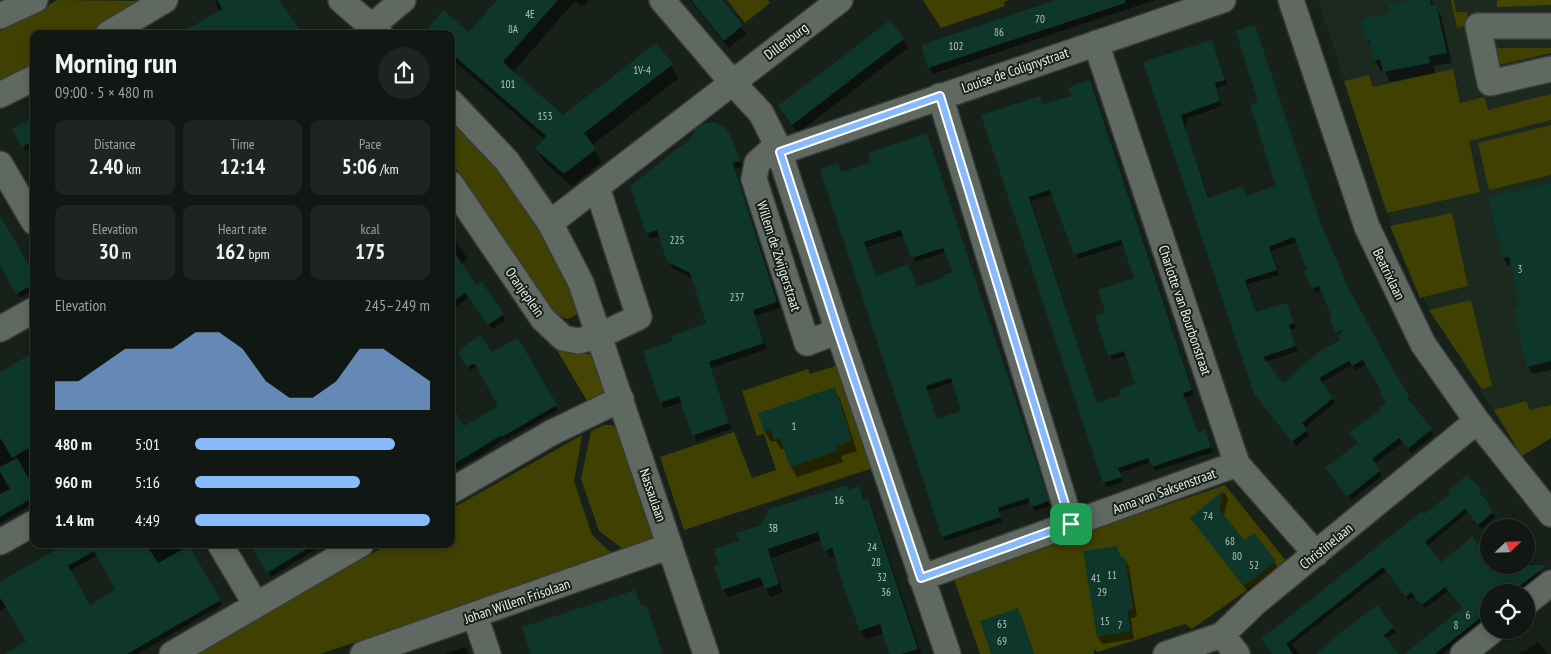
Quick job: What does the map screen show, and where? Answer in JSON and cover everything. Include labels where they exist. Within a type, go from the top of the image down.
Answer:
[{"type":"street","points":[[0,16],[35,0]]},
{"type":"street","points":[[341,0],[376,30],[403,0]]},
{"type":"street","points":[[662,0],[761,113],[779,148],[838,331],[948,654]]},
{"type":"street","name":"Dillenburg","points":[[732,82],[840,0]]},
{"type":"street","name":"Louise de Colignystraat","points":[[779,148],[940,96],[1222,0]]},
{"type":"street","name":"Beatrixlaan","points":[[1290,0],[1367,227],[1423,344],[1477,421],[1551,514]]},
{"type":"street","points":[[114,30],[155,3]]},
{"type":"street","points":[[1551,26],[1478,26],[1490,83],[1551,69]]},
{"type":"street","name":"Charlotte van Bourbonstraat","points":[[1096,43],[1237,464],[1316,554]]},
{"type":"street","points":[[0,95],[30,80]]},
{"type":"street","points":[[550,223],[732,82]]},
{"type":"street","points":[[940,96],[1071,524]]},
{"type":"street","points":[[455,106],[507,161],[550,223],[581,283],[599,336]]},
{"type":"street","name":"Willem de Zwijgerstraat","points":[[779,148],[757,164],[754,180],[807,343],[838,331]]},
{"type":"street","points":[[0,164],[30,215]]},
{"type":"street","name":"Oranjeplein","points":[[455,190],[543,319],[563,338],[578,341],[599,336],[639,317],[597,187]]},
{"type":"street","points":[[0,329],[30,312]]},
{"type":"street","name":"Nassaulaan","points":[[599,336],[706,654]]},
{"type":"street","points":[[455,489],[551,433],[620,400]]},
{"type":"street","name":"Christinelaan","points":[[1166,654],[1230,644],[1256,603],[1477,421]]},
{"type":"street","name":"Anna van Saksenstraat","points":[[921,578],[1237,464]]},
{"type":"street","points":[[0,542],[30,525]]},
{"type":"street","name":"Johan Willem Frisolaan","points":[[363,654],[476,616],[670,546]]},
{"type":"street","points":[[222,548],[256,605]]},
{"type":"street","points":[[172,654],[353,548]]},
{"type":"street","points":[[1535,596],[1551,583]]},
{"type":"street","points":[[476,616],[488,654]]},
{"type":"street","points":[[1463,654],[1481,639]]},
{"type":"shaded area","points":[[57,0],[145,1],[93,30],[30,30],[30,65],[0,82],[0,30],[37,13]]},
{"type":"shaded area","points":[[727,0],[768,0],[770,3],[745,23]]},
{"type":"shaded area","points":[[923,0],[1009,0],[1004,2],[1005,6],[941,28]]},
{"type":"shaded area","points":[[1318,0],[1551,0],[1551,437],[1522,457],[1427,305],[1390,218]]},
{"type":"shaded area","points":[[1451,0],[1454,0],[1456,12],[1467,12],[1468,25],[1457,28]]},
{"type":"shaded area","points":[[1497,0],[1551,0],[1551,5],[1497,7]]},
{"type":"shaded area","points":[[1490,48],[1551,48],[1551,53],[1494,66]]},
{"type":"shaded area","points":[[1453,69],[1460,103],[1484,97],[1488,110],[1551,94],[1551,120],[1469,141],[1480,192],[1387,213],[1344,81],[1369,75],[1373,87]]},
{"type":"shaded area","points":[[455,119],[494,158],[552,242],[580,312],[567,319],[554,311],[455,167]]},
{"type":"shaded area","points":[[1551,125],[1551,175],[1489,190],[1478,143]]},
{"type":"shaded area","points":[[1452,213],[1468,286],[1420,298],[1390,226]]},
{"type":"shaded area","points":[[1471,300],[1492,386],[1482,389],[1429,310]]},
{"type":"shaded area","points":[[555,347],[568,353],[590,354],[596,359],[608,390],[589,404]]},
{"type":"shaded area","points":[[839,365],[873,468],[684,530],[660,457],[734,432],[752,478],[776,470],[764,434],[757,436],[742,391],[808,369],[810,374]]},
{"type":"shaded area","points":[[1526,401],[1530,410],[1551,405],[1551,438],[1522,456],[1494,410]]},
{"type":"shaded area","points":[[604,425],[612,425],[619,429],[654,542],[627,552],[599,531],[581,479],[591,431]]},
{"type":"shaded area","points":[[582,435],[574,481],[592,535],[617,558],[448,611],[320,654],[194,654],[382,548],[455,548],[455,507]]},
{"type":"shaded area","points":[[1225,485],[1287,562],[1192,629],[1185,624],[1098,652],[1094,649],[1094,654],[980,654],[953,577]]},
{"type":"building","points":[[217,0],[279,0],[300,30],[186,30],[222,9]]},
{"type":"building","points":[[497,0],[558,0],[503,62],[563,115],[656,43],[673,64],[584,133],[596,149],[564,174],[535,149],[546,136],[455,56],[455,30],[426,30],[443,10],[469,32]]},
{"type":"building","points":[[691,0],[722,0],[743,25],[724,41]]},
{"type":"building","points":[[1056,0],[1125,0],[1125,3],[928,68],[921,45]]},
{"type":"building","points":[[1409,0],[1430,0],[1431,5],[1436,4],[1447,53],[1429,56],[1430,63],[1383,72],[1380,59],[1373,61],[1369,39],[1366,39],[1361,19],[1390,13],[1388,5]]},
{"type":"building","points":[[890,20],[904,39],[792,125],[778,106]]},
{"type":"building","points":[[1255,25],[1322,226],[1348,287],[1393,370],[1410,397],[1408,398],[1432,429],[1408,449],[1399,438],[1372,459],[1381,470],[1347,497],[1325,468],[1358,443],[1349,432],[1381,410],[1379,407],[1386,403],[1379,392],[1381,391],[1363,360],[1352,366],[1349,361],[1319,378],[1333,398],[1302,423],[1307,430],[1292,442],[1254,394],[1143,62],[1212,40],[1225,80],[1215,83],[1220,101],[1181,115],[1208,198],[1243,186],[1246,196],[1276,186],[1250,105],[1258,102],[1236,31]],"holes":[[[1294,237],[1307,269],[1304,271],[1312,289],[1319,286],[1332,318],[1329,319],[1336,333],[1343,330],[1338,335],[1340,340],[1318,352],[1283,383],[1263,357],[1296,346],[1289,325],[1294,323],[1287,303],[1256,312],[1245,280],[1277,270],[1269,247]]]},
{"type":"building","points":[[1090,80],[1192,390],[1183,393],[1198,432],[1205,429],[1211,447],[1152,467],[1148,458],[1118,468],[1122,477],[1103,483],[981,115],[1040,96],[1043,104],[1071,96],[1068,88]],"holes":[[[1050,190],[1074,255],[1121,240],[1134,278],[1098,290],[1105,312],[1095,315],[1106,351],[1109,356],[1124,351],[1135,384],[1120,389],[1121,395],[1097,403],[1029,197]]]},
{"type":"building","points":[[30,119],[30,143],[22,147],[12,129]]},
{"type":"building","points":[[713,122],[724,126],[731,136],[740,161],[733,163],[777,302],[753,310],[764,343],[709,362],[729,423],[692,436],[679,396],[660,403],[643,351],[673,341],[671,336],[706,323],[690,273],[667,262],[657,230],[646,234],[630,186],[690,139],[695,129],[703,124]]},
{"type":"building","points":[[927,133],[1049,501],[1031,507],[1028,498],[998,508],[1001,517],[942,537],[820,169],[838,163],[841,172],[871,162],[868,153]],"holes":[[[901,230],[911,258],[943,248],[953,272],[917,287],[908,264],[876,276],[864,242]],[[951,378],[961,411],[937,419],[926,386]]]},
{"type":"building","points":[[1551,183],[1551,361],[1527,367],[1513,308],[1520,306],[1509,257],[1502,258],[1488,197]]},
{"type":"building","points":[[0,215],[30,267],[30,286],[16,294],[0,265]]},
{"type":"building","points":[[455,253],[476,285],[481,281],[504,314],[488,325],[465,293],[455,300]]},
{"type":"building","points":[[480,335],[492,352],[518,338],[557,405],[455,464],[455,411],[464,426],[498,406],[475,364],[467,367],[458,353],[460,352],[459,350]]},
{"type":"building","points":[[30,354],[30,447],[12,458],[0,438],[0,372]]},
{"type":"building","points":[[835,387],[852,441],[836,446],[838,451],[790,467],[780,438],[774,440],[771,430],[764,432],[758,413]]},
{"type":"building","points":[[17,458],[30,480],[30,499],[0,517],[0,494],[10,489],[0,472],[0,467]]},
{"type":"building","points":[[1467,475],[1479,487],[1481,494],[1493,512],[1485,519],[1480,519],[1478,525],[1465,509],[1425,542],[1441,562],[1472,537],[1480,547],[1480,574],[1535,574],[1535,565],[1547,565],[1522,584],[1480,584],[1480,618],[1435,654],[1404,654],[1462,608],[1445,587],[1422,605],[1411,592],[1406,597],[1383,567],[1286,644],[1293,654],[1273,654],[1261,639],[1422,511],[1424,514],[1450,494],[1448,491]]},
{"type":"building","points":[[847,485],[849,490],[859,486],[863,500],[868,498],[918,649],[902,654],[889,654],[880,624],[860,631],[832,548],[824,551],[818,532],[768,549],[779,584],[765,589],[760,577],[722,590],[714,566],[719,564],[714,549],[739,541],[736,533],[761,525],[769,509]]},
{"type":"building","points":[[1224,490],[1219,509],[1244,540],[1254,533],[1276,561],[1244,586],[1190,518]]},
{"type":"building","points":[[1117,546],[1118,555],[1125,558],[1133,609],[1127,611],[1131,631],[1097,637],[1083,551]]},
{"type":"building","points":[[59,548],[149,548],[158,563],[185,548],[190,548],[221,600],[127,654],[5,654],[26,641],[0,598],[0,582]],"holes":[[[94,551],[115,590],[90,605],[68,566]]]},
{"type":"building","points":[[252,548],[308,548],[267,573]]},
{"type":"building","points":[[635,590],[641,606],[646,605],[663,654],[531,654],[522,627]]},
{"type":"building","points":[[1377,605],[1394,627],[1384,635],[1399,654],[1316,654],[1337,635]]},
{"type":"building","points":[[1018,608],[1034,654],[991,654],[980,621]]},
{"type":"route","points":[[940,96],[1071,524],[921,578],[780,152],[940,96]]}]
